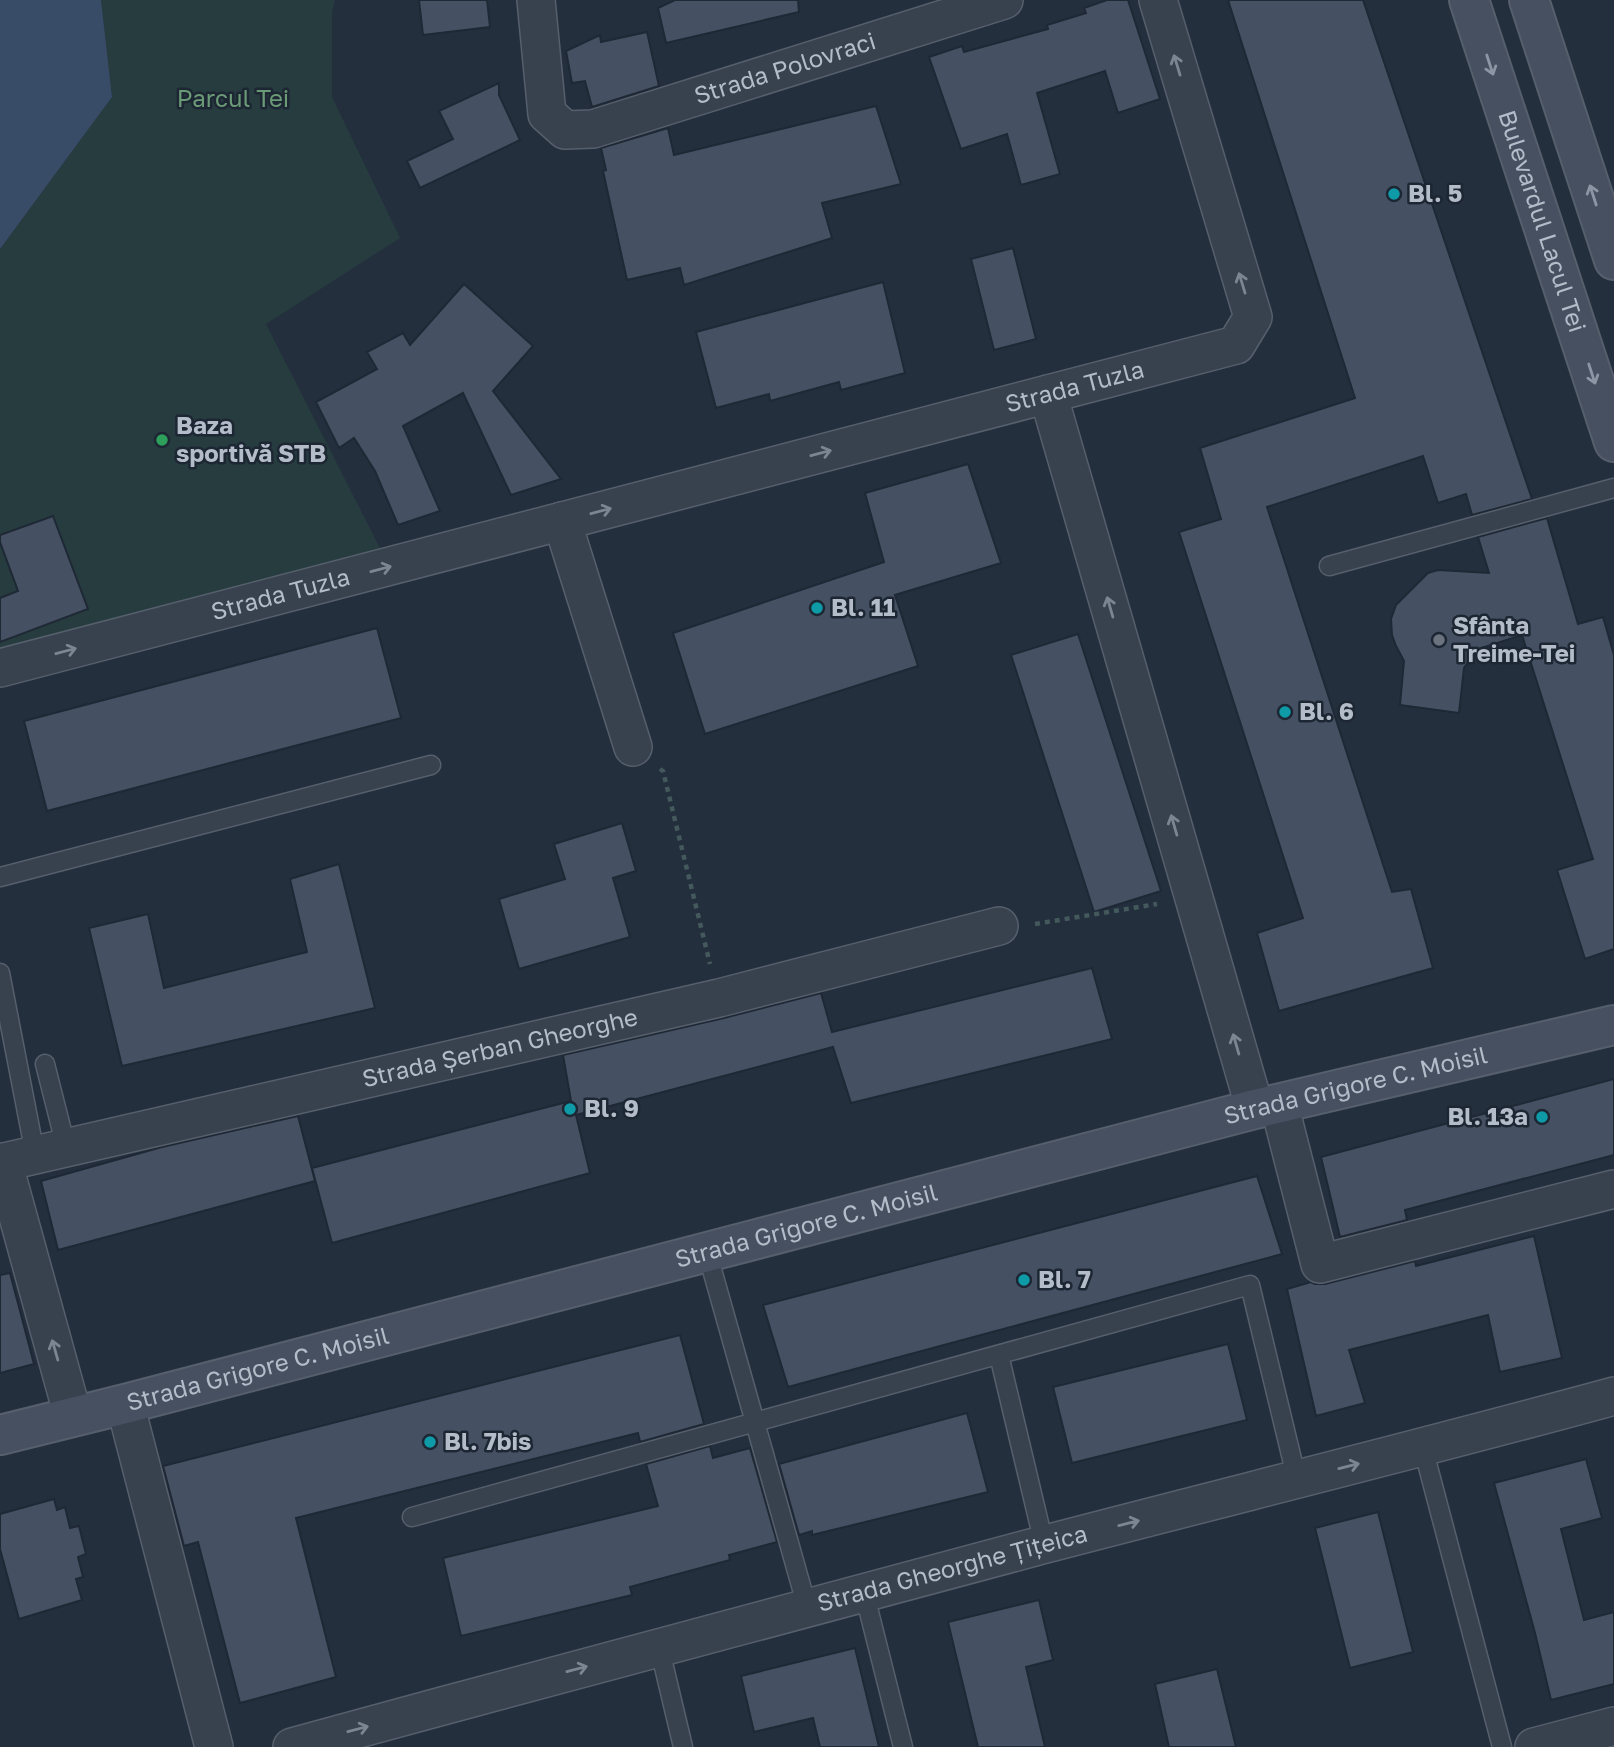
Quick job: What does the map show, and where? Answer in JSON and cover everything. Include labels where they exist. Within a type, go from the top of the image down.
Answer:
[{"type":"street","name":"Strada Polovraci","points":[[536,0],[547,114],[565,130],[593,129],[1004,0]]},
{"type":"street","name":"Strada Tuzla","points":[[0,668],[1236,345],[1252,317],[1158,0]]},
{"type":"street","name":"Bulevardul Lacul Tei","points":[[1469,0],[1614,442]]},
{"type":"street","points":[[1529,0],[1614,260]]},
{"type":"street","points":[[1048,394],[1194,897],[1320,1264],[1614,1189]]},
{"type":"street","points":[[562,521],[632,747]]},
{"type":"street","name":"Strada Șerban Gheorghe","points":[[26,1157],[719,998],[999,926]]},
{"type":"street","name":"Strada Grigore C. Moisil","points":[[0,1435],[1267,1107],[1614,1025]]},
{"type":"street","points":[[26,1157],[73,1416]]},
{"type":"street","name":"Strada Gheorghe Țițeica","points":[[292,1747],[659,1646],[1614,1396]]},
{"type":"street","points":[[125,1404],[214,1747]]},
{"type":"street","points":[[1534,1747],[1614,1726]]},
{"type":"lane","points":[[1329,566],[1614,488]]},
{"type":"lane","points":[[0,877],[431,765]]},
{"type":"lane","points":[[1,981],[26,1157]]},
{"type":"lane","points":[[26,1157],[46,1064]]},
{"type":"lane","points":[[707,1252],[807,1607]]},
{"type":"lane","points":[[412,1517],[1250,1285],[1297,1480]]},
{"type":"lane","points":[[999,1355],[1044,1544]]},
{"type":"lane","points":[[1423,1448],[1502,1747]]},
{"type":"lane","points":[[864,1592],[902,1747]]},
{"type":"lane","points":[[659,1646],[683,1747]]},
{"type":"path","points":[[632,747],[663,771],[719,998]]},
{"type":"path","points":[[999,926],[1023,923],[1038,925],[1194,897]]},
{"type":"green space","name":"Baza sportivă STB","points":[[101,0],[335,0],[332,11],[332,97],[400,238],[266,324],[384,556],[0,654],[0,249],[112,97]]},
{"type":"water","points":[[0,0],[101,0],[112,97],[0,249]]},
{"type":"building","points":[[419,0],[487,0],[490,27],[423,35]]},
{"type":"building","points":[[675,0],[798,0],[799,12],[666,43],[658,8]]},
{"type":"building","points":[[1107,0],[1128,0],[1160,99],[1118,113],[1105,71],[1037,93],[1060,174],[1021,185],[1007,134],[961,149],[929,57],[962,46],[964,52],[1048,29],[1047,25],[1086,13],[1084,8]]},
{"type":"building","points":[[1228,0],[1363,0],[1532,499],[1472,515],[1466,494],[1438,503],[1423,456],[1267,507],[1392,892],[1411,889],[1433,968],[1279,1011],[1257,933],[1303,918],[1179,532],[1221,519],[1200,448],[1355,398]]},
{"type":"building","points":[[647,32],[659,86],[592,107],[585,81],[572,83],[566,51],[600,35],[601,42]]},
{"type":"building","points":[[499,83],[499,95],[520,140],[420,188],[407,161],[453,139],[439,111]]},
{"type":"building","points":[[876,106],[901,184],[822,203],[832,238],[684,285],[680,268],[627,280],[603,171],[606,170],[601,148],[668,128],[674,155]]},
{"type":"building","points":[[1013,248],[1036,339],[994,350],[971,259]]},
{"type":"building","points":[[883,282],[905,373],[841,390],[839,382],[770,401],[769,394],[716,408],[696,332]]},
{"type":"building","points":[[464,284],[533,346],[493,391],[561,479],[511,495],[463,393],[403,426],[440,511],[398,525],[375,471],[354,438],[339,448],[316,402],[377,369],[367,352],[403,333],[410,345]]},
{"type":"building","name":"Bl. 11","points":[[968,464],[1001,563],[895,595],[918,666],[705,734],[673,633],[884,562],[865,493]]},
{"type":"building","points":[[53,516],[88,609],[0,642],[0,598],[18,591],[0,542],[0,535]]},
{"type":"building","points":[[1547,518],[1578,624],[1603,617],[1614,655],[1614,949],[1585,959],[1557,870],[1593,859],[1522,635],[1478,649],[1464,668],[1459,713],[1400,705],[1404,661],[1392,635],[1391,619],[1396,605],[1428,573],[1438,570],[1489,573],[1478,537]]},
{"type":"building","points":[[377,628],[401,718],[47,811],[24,721]]},
{"type":"building","points":[[1078,634],[1161,891],[1094,912],[1011,655]]},
{"type":"building","points":[[622,823],[636,871],[613,878],[630,937],[519,969],[499,899],[565,879],[554,844]]},
{"type":"building","points":[[339,864],[375,1008],[122,1066],[89,928],[148,914],[164,988],[307,952],[290,879]]},
{"type":"building","name":"Bl. 9","points":[[1092,968],[1112,1039],[851,1103],[833,1047],[576,1115],[590,1173],[332,1243],[312,1168],[571,1101],[563,1055],[821,993],[832,1032]]},
{"type":"building","name":"Bl. 13a","points":[[1614,1079],[1614,1155],[1405,1210],[1407,1220],[1340,1237],[1321,1157]]},
{"type":"building","points":[[298,1116],[315,1181],[58,1250],[41,1181],[162,1147]]},
{"type":"building","name":"Bl. 7","points":[[1257,1176],[1282,1254],[788,1387],[763,1305]]},
{"type":"building","points":[[1534,1236],[1562,1358],[1500,1372],[1488,1315],[1349,1350],[1365,1403],[1316,1416],[1287,1289],[1311,1282],[1325,1284],[1415,1261],[1416,1266]]},
{"type":"building","points":[[10,1273],[34,1364],[0,1373],[0,1275]]},
{"type":"building","name":"Bl. 7bis","points":[[680,1335],[704,1424],[640,1442],[638,1433],[296,1518],[336,1677],[240,1703],[198,1542],[184,1546],[163,1466]]},
{"type":"building","points":[[1228,1344],[1247,1420],[1072,1463],[1053,1387]]},
{"type":"building","points":[[967,1413],[988,1492],[812,1535],[812,1531],[799,1535],[779,1464]]},
{"type":"building","points":[[710,1446],[713,1458],[750,1448],[777,1542],[729,1555],[730,1560],[630,1587],[632,1595],[461,1636],[443,1558],[658,1506],[646,1464]]},
{"type":"building","points":[[1586,1459],[1602,1518],[1561,1529],[1584,1620],[1614,1612],[1614,1684],[1551,1700],[1494,1483]]},
{"type":"building","points":[[54,1499],[57,1510],[65,1507],[70,1528],[79,1526],[86,1554],[78,1557],[83,1577],[76,1579],[82,1600],[19,1619],[0,1549],[0,1514]]},
{"type":"building","points":[[1378,1512],[1413,1652],[1350,1668],[1315,1528]]},
{"type":"building","points":[[1039,1600],[1053,1660],[1026,1667],[1045,1747],[978,1747],[948,1622]]},
{"type":"building","points":[[855,1648],[879,1747],[820,1747],[813,1718],[754,1732],[741,1676]]},
{"type":"building","points":[[1217,1669],[1236,1747],[1169,1747],[1155,1684]]},
{"type":"place","name":"Bl. 5","points":[[1394,194]]},
{"type":"place","name":"Baza sportivă STB","points":[[162,440]]},
{"type":"place","name":"Bl. 11","points":[[817,608]]},
{"type":"place","name":"Sfânta Treime-Tei","points":[[1439,640]]},
{"type":"place","name":"Bl. 6","points":[[1285,712]]},
{"type":"place","name":"Bl. 9","points":[[570,1109]]},
{"type":"place","name":"Bl. 13a","points":[[1542,1117]]},
{"type":"place","name":"Bl. 7","points":[[1024,1280]]},
{"type":"place","name":"Bl. 7bis","points":[[430,1442]]},
{"type":"park label","name":"Parcul Tei","points":[[233,99]]}]
